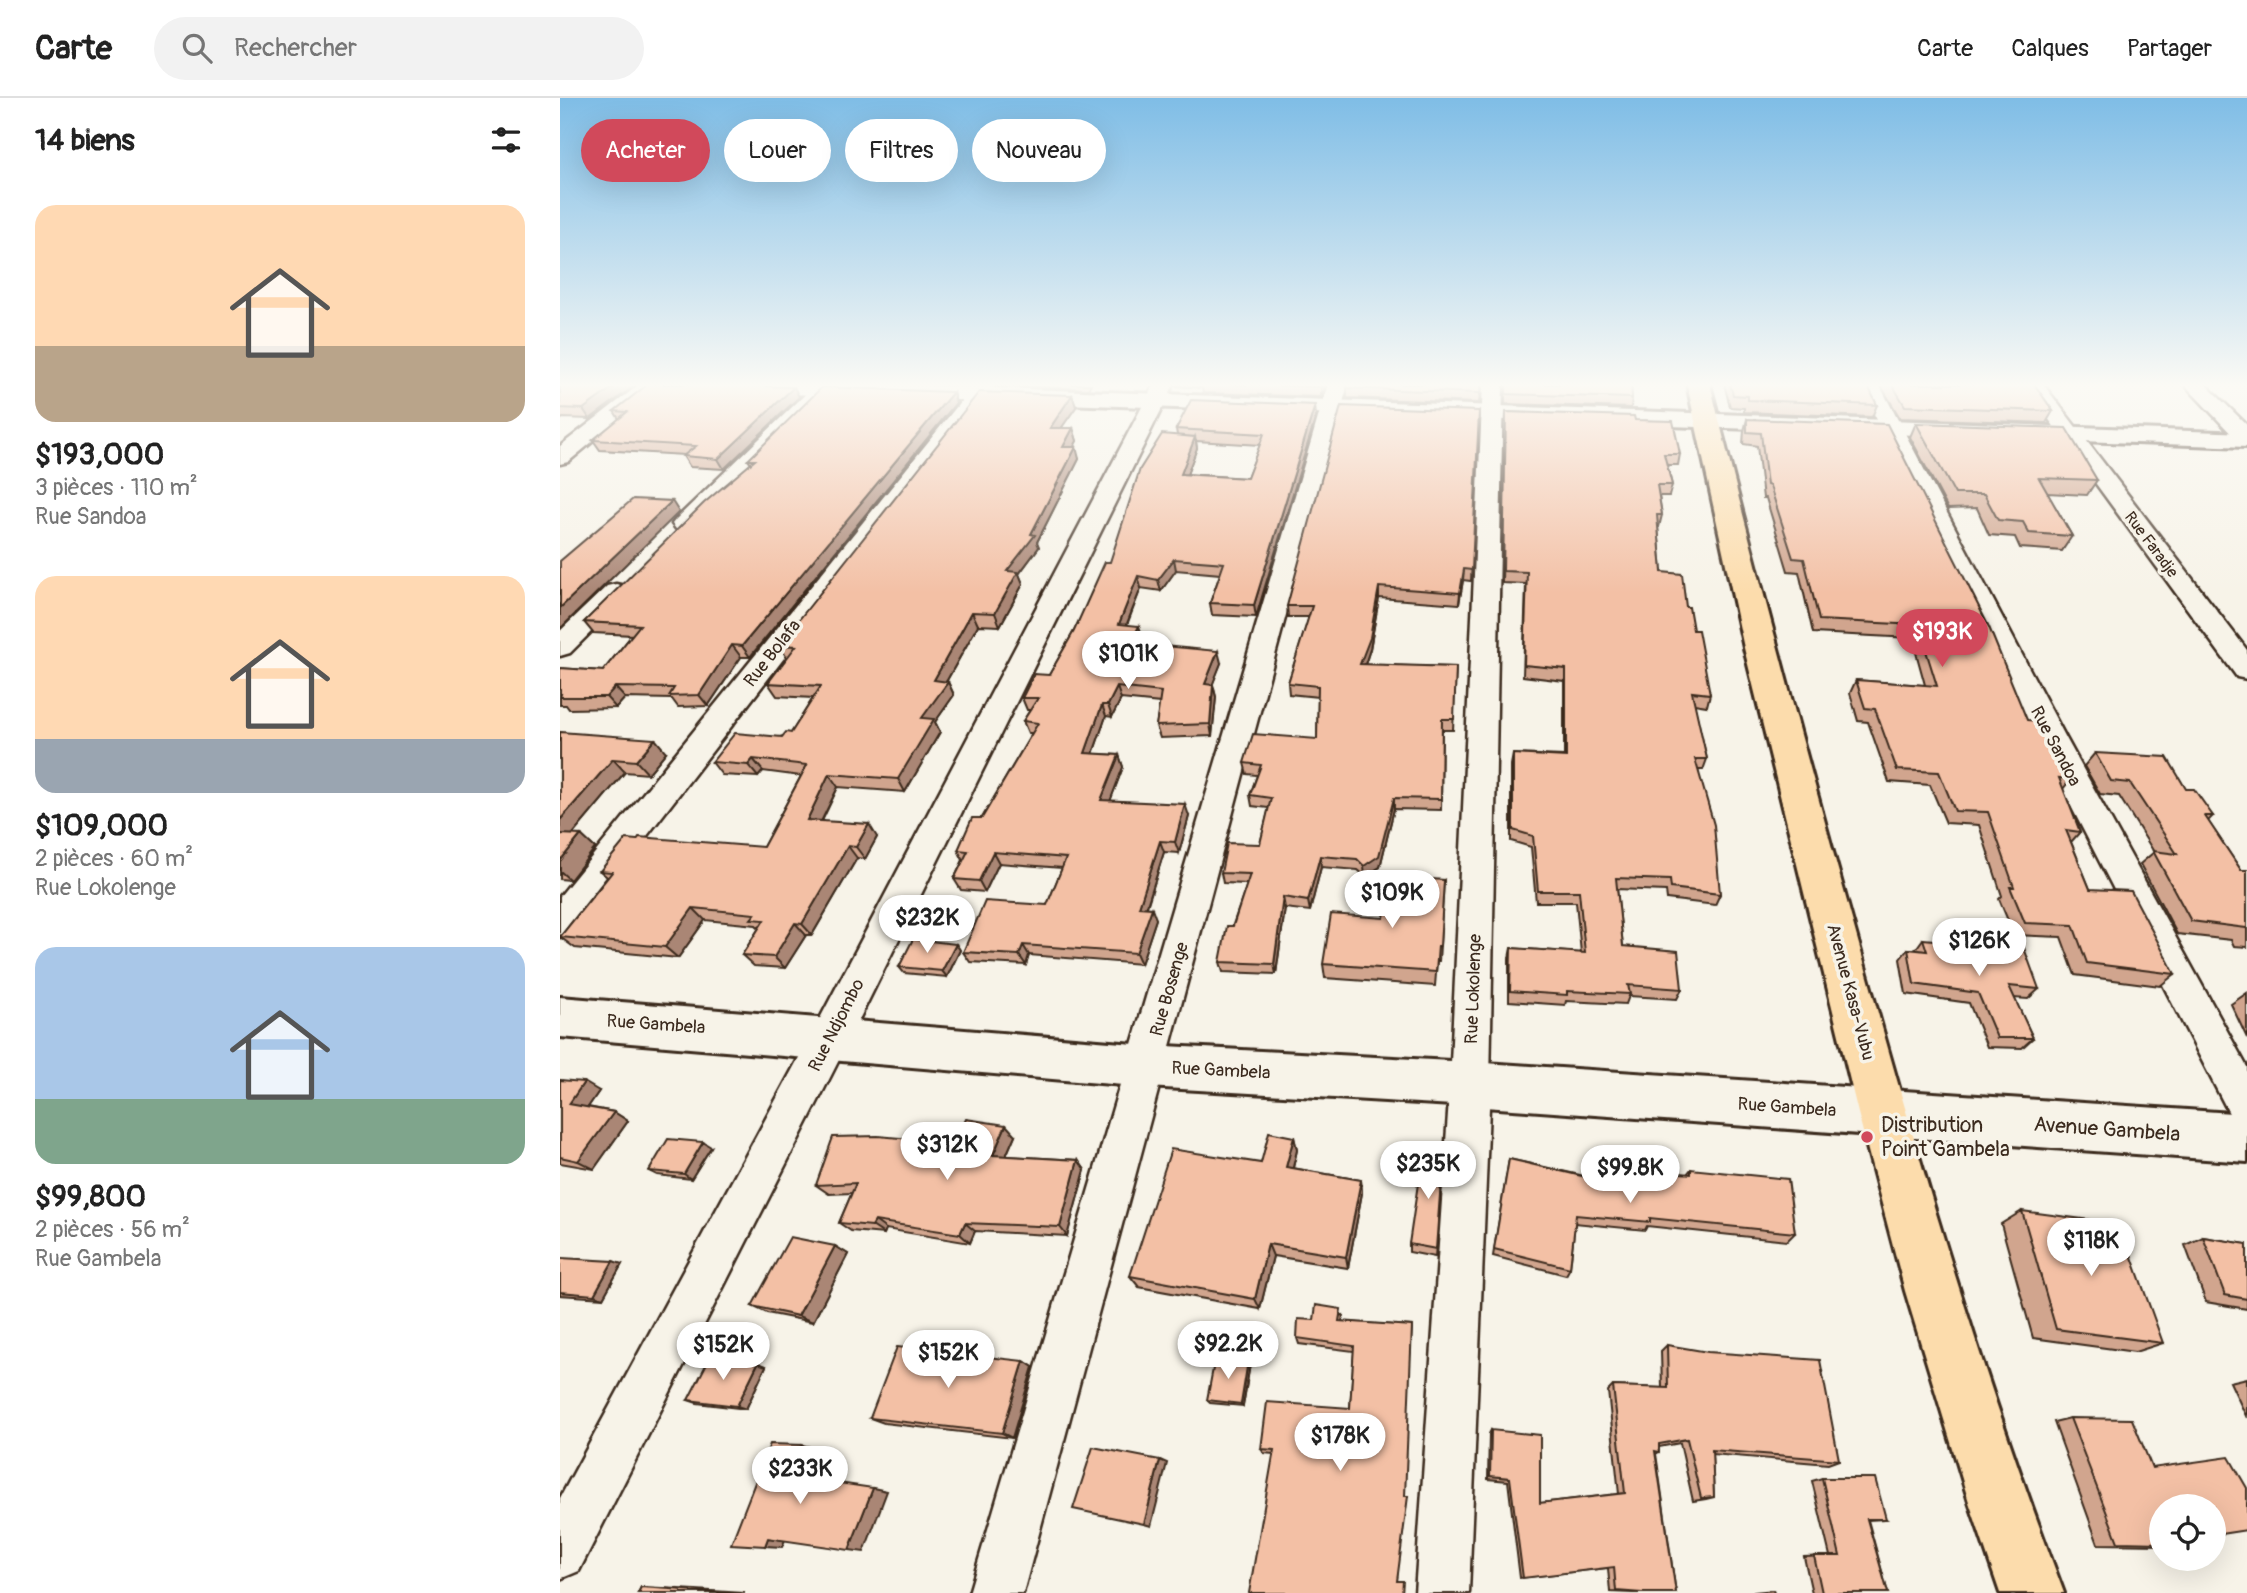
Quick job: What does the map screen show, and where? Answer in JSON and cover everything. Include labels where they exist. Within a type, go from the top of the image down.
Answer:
[{"type":"main road","name":"Avenue Kasa-Vubu","points":[[1714,454],[1760,648],[1931,1291],[1999,1502],[2032,1593]]},
{"type":"street","points":[[667,541],[756,454]]},
{"type":"street","name":"Rue Bolafa","points":[[560,922],[929,454]]},
{"type":"street","name":"Rue Ndjombo","points":[[560,1552],[831,1038],[1128,454]]},
{"type":"street","name":"Rue Bosenge","points":[[996,1593],[1319,454]]},
{"type":"street","name":"Rue Lokolenge","points":[[1442,1593],[1469,1084],[1490,454]]},
{"type":"street","name":"Rue Sandoa","points":[[1904,454],[2247,1107]]},
{"type":"street","name":"Rue Faradje","points":[[2084,454],[2247,670]]},
{"type":"street","points":[[560,647],[628,580]]},
{"type":"street","name":"Rue Gambela","points":[[560,1017],[1147,1066],[1469,1084],[1882,1113]]},
{"type":"street","name":"Avenue Gambela","points":[[1882,1113],[2247,1138]]},
{"type":"building","points":[[686,454],[724,454],[718,459],[683,456]]},
{"type":"building","points":[[754,454],[902,454],[742,646],[732,645],[699,695],[669,696],[674,688],[615,687],[606,697],[560,697],[560,668],[603,671],[640,625],[584,622],[704,503],[755,460],[748,460]]},
{"type":"building","points":[[930,454],[1072,454],[1031,534],[1035,535],[1007,571],[1018,572],[995,613],[972,612],[934,680],[948,682],[922,718],[934,719],[898,779],[829,774],[807,820],[869,824],[856,847],[848,846],[802,924],[795,923],[774,957],[742,955],[764,920],[751,919],[755,914],[693,908],[665,947],[560,937],[612,872],[600,871],[626,839],[637,840],[639,837],[763,847],[807,765],[753,759],[748,765],[712,762],[735,733],[782,737],[786,732],[791,733],[821,686],[768,683],[796,646],[779,645]]},
{"type":"building","points":[[1150,454],[1189,454],[1181,474],[1247,478],[1256,454],[1300,454],[1254,605],[1210,603],[1224,563],[1174,559],[1158,580],[1138,576],[1119,624],[1139,626],[1131,643],[1218,651],[1205,684],[1213,685],[1210,724],[1156,726],[1161,692],[1117,687],[1108,705],[1102,705],[1085,753],[1119,755],[1101,800],[1185,804],[1175,842],[1160,841],[1139,907],[1152,908],[1136,953],[1023,945],[1019,955],[963,952],[985,901],[1047,905],[1066,858],[993,852],[979,881],[954,879],[968,851],[958,850],[972,818],[982,818],[1038,723],[1023,721],[1038,698],[1022,698],[1034,674],[1049,675],[1074,631],[1105,562],[1110,562],[1140,469]]},
{"type":"building","points":[[1328,454],[1477,454],[1472,570],[1464,569],[1460,593],[1379,587],[1370,638],[1360,664],[1456,667],[1454,719],[1442,719],[1441,799],[1394,798],[1379,856],[1364,866],[1357,859],[1320,856],[1308,901],[1283,897],[1274,964],[1220,962],[1227,926],[1233,926],[1250,874],[1221,873],[1227,843],[1260,844],[1271,798],[1250,795],[1261,765],[1244,763],[1253,734],[1317,739],[1318,686],[1288,683],[1312,606],[1287,606]]},
{"type":"building","points":[[1505,454],[1680,454],[1664,454],[1672,485],[1657,485],[1662,515],[1657,515],[1662,572],[1682,574],[1686,607],[1689,607],[1693,630],[1698,630],[1710,694],[1692,692],[1707,759],[1695,759],[1714,825],[1720,894],[1671,888],[1670,880],[1616,878],[1623,946],[1678,951],[1682,989],[1628,985],[1630,994],[1567,991],[1567,995],[1510,991],[1511,948],[1585,953],[1579,891],[1538,891],[1533,836],[1513,830],[1513,754],[1566,757],[1566,669],[1524,665],[1527,572],[1503,571]]},
{"type":"building","points":[[1763,454],[1902,454],[1989,627],[2027,720],[2041,721],[2071,779],[2059,778],[2080,832],[2066,830],[2090,889],[2131,891],[2175,974],[2087,963],[2073,925],[2025,923],[2010,887],[2014,887],[1988,812],[1955,811],[1939,772],[1897,770],[1875,709],[1865,708],[1856,680],[1937,686],[1918,625],[1819,620],[1804,559],[1793,558],[1770,486],[1767,485]]},
{"type":"building","points":[[1933,454],[2081,454],[2097,480],[2039,478],[2072,536],[2029,533],[2023,522],[1998,520],[1984,494],[1955,494]]},
{"type":"building","points":[[633,499],[672,501],[560,608],[560,561]]},
{"type":"building","points":[[560,732],[655,739],[636,761],[613,759],[560,820]]},
{"type":"building","points":[[2095,753],[2167,757],[2186,789],[2194,789],[2213,816],[2205,816],[2241,870],[2247,870],[2247,929],[2191,921],[2153,851],[2177,854],[2130,783],[2111,781]]},
{"type":"building","points":[[560,834],[581,835],[560,861]]},
{"type":"building","points":[[1389,876],[1444,880],[1436,972],[1323,964],[1331,914],[1384,918]]},
{"type":"building","points":[[913,939],[956,944],[942,971],[899,967]]},
{"type":"building","points":[[1923,939],[2024,948],[2039,989],[2009,986],[2033,1038],[1997,1038],[1978,993],[1914,984],[1908,949],[1927,951]]},
{"type":"building","points":[[560,1080],[584,1082],[569,1104],[614,1112],[578,1161],[560,1157]]},
{"type":"building","points":[[966,1119],[1006,1125],[993,1155],[1078,1160],[1060,1227],[965,1223],[960,1234],[875,1221],[872,1226],[839,1223],[856,1183],[816,1185],[833,1137],[878,1136],[955,1143]]},
{"type":"building","points":[[1269,1132],[1294,1137],[1286,1167],[1361,1180],[1346,1257],[1268,1244],[1255,1299],[1130,1276],[1171,1149],[1261,1163]]},
{"type":"building","points":[[668,1139],[703,1142],[684,1174],[649,1171]]},
{"type":"building","points":[[1423,1150],[1443,1153],[1436,1249],[1409,1244]]},
{"type":"building","points":[[1509,1159],[1616,1184],[1615,1168],[1691,1174],[1691,1169],[1788,1179],[1795,1233],[1650,1218],[1650,1222],[1576,1215],[1570,1268],[1494,1249]]},
{"type":"building","points":[[2022,1211],[2120,1224],[2163,1343],[2056,1329]]},
{"type":"building","points":[[790,1237],[835,1246],[798,1316],[752,1306]]},
{"type":"building","points":[[2203,1237],[2247,1244],[2247,1299],[2225,1295]]},
{"type":"building","points":[[561,1258],[613,1261],[594,1295],[560,1292]]},
{"type":"building","points":[[1316,1305],[1341,1309],[1339,1321],[1412,1326],[1405,1496],[1408,1496],[1397,1581],[1403,1581],[1402,1593],[1249,1593],[1274,1450],[1261,1449],[1267,1402],[1350,1408],[1354,1346],[1297,1338],[1298,1319],[1314,1320]]},
{"type":"building","points":[[1667,1345],[1708,1352],[1820,1360],[1839,1460],[1712,1450],[1714,1497],[1701,1498],[1687,1439],[1659,1444],[1659,1452],[1655,1451],[1676,1593],[1616,1591],[1614,1567],[1523,1578],[1510,1478],[1490,1476],[1491,1430],[1540,1435],[1540,1503],[1625,1493],[1613,1386],[1668,1388]]},
{"type":"building","points":[[897,1347],[1024,1361],[1002,1433],[870,1418]]},
{"type":"building","points":[[710,1357],[758,1363],[737,1406],[688,1400]]},
{"type":"building","points":[[1215,1358],[1248,1361],[1241,1404],[1207,1400]]},
{"type":"building","points":[[2070,1418],[2132,1419],[2152,1468],[2229,1457],[2247,1488],[2247,1530],[2226,1533],[2226,1494],[2149,1494],[2149,1543],[2118,1542]]},
{"type":"building","points":[[770,1444],[802,1445],[791,1476],[873,1488],[849,1550],[768,1538],[765,1546],[731,1544]]},
{"type":"building","points":[[1093,1447],[1160,1460],[1144,1524],[1073,1509]]},
{"type":"building","points":[[1822,1478],[1875,1478],[1886,1519],[1867,1519],[1888,1593],[1822,1593],[1814,1556],[1840,1556]]},
{"type":"building","points":[[641,1587],[728,1593],[638,1593]]},
{"type":"building","points":[[1773,1590],[1774,1593],[1745,1593]]},
{"type":"place","name":"Distribution Point Gambela","points":[[1867,1137]]}]
